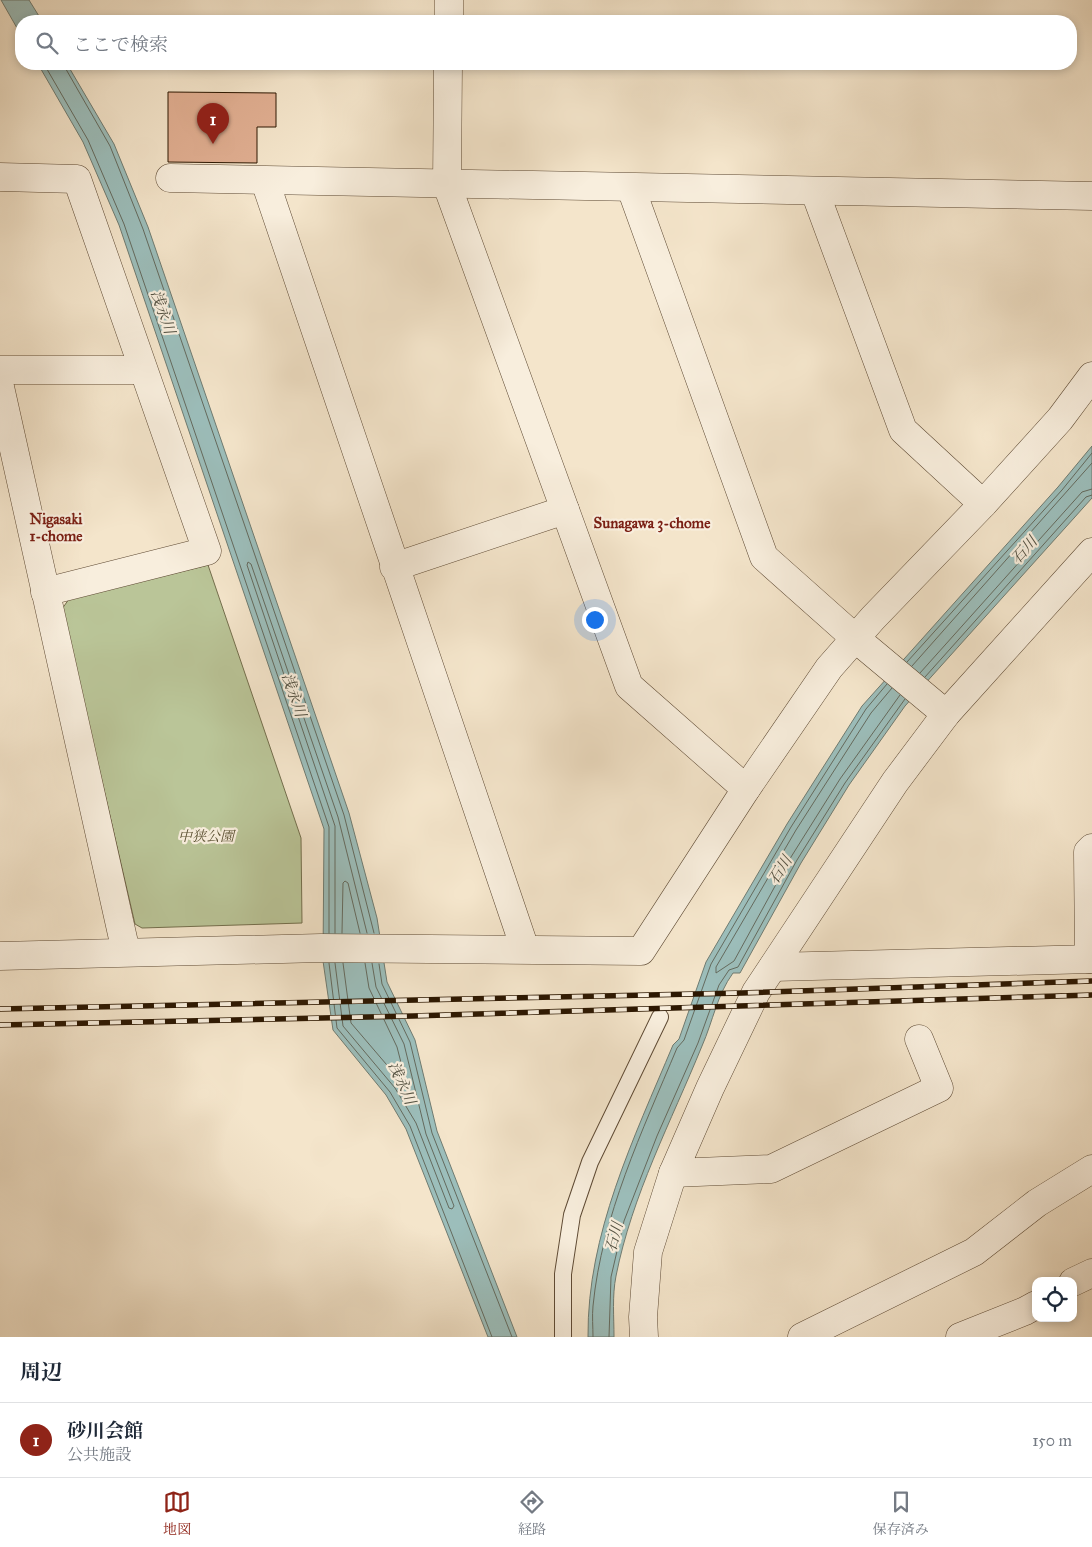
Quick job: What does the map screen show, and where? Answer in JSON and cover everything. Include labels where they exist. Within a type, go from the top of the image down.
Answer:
[{"type":"street","points":[[449,0],[449,15]]},
{"type":"street","points":[[448,70],[447,185],[629,686],[746,789]]},
{"type":"street","points":[[0,177],[77,179],[207,551],[45,592]]},
{"type":"street","points":[[170,178],[447,185],[1092,196]]},
{"type":"street","points":[[266,181],[394,567],[525,949]]},
{"type":"street","points":[[631,188],[764,557],[878,658],[946,714]]},
{"type":"street","points":[[815,192],[903,430],[983,504]]},
{"type":"street","points":[[0,370],[143,370]]},
{"type":"street","points":[[0,956],[321,948],[641,951],[746,789],[829,668],[855,638],[983,504],[1060,418],[1092,376]]},
{"type":"street","points":[[0,387],[126,952]]},
{"type":"street","points":[[394,567],[565,510]]},
{"type":"street","points":[[644,1337],[643,1317],[648,1252],[673,1173],[748,1006],[895,782],[946,714],[1092,552]]},
{"type":"street","points":[[773,966],[1090,959],[1088,852],[1092,848]]},
{"type":"street","points":[[673,1173],[771,1169],[940,1088],[919,1039]]},
{"type":"street","points":[[802,1337],[974,1252],[1037,1203],[1092,1169]]},
{"type":"street","points":[[1077,1280],[1092,1273]]},
{"type":"street","points":[[960,1337],[1032,1307]]},
{"type":"lane","points":[[563,1337],[563,1274],[572,1215],[590,1162],[660,1017]]},
{"type":"green space","name":"中狭公園","points":[[208,565],[301,838],[302,923],[142,928],[135,924],[62,609],[69,599]]},
{"type":"water","points":[[1,0],[29,0],[38,15],[15,15],[15,24]]},
{"type":"water","name":"浅永川","points":[[41,70],[71,70],[114,144],[148,227],[349,813],[377,918],[387,982],[415,1040],[437,1131],[517,1337],[488,1337],[406,1129],[386,1095],[333,1030],[323,961],[324,829],[119,225],[83,142]]},
{"type":"water","name":"石川","points":[[1092,446],[1092,498],[905,706],[849,785],[801,863],[740,973],[733,973],[728,981],[653,1159],[632,1217],[616,1276],[614,1337],[588,1337],[595,1261],[604,1224],[643,1115],[673,1045],[679,1039],[706,962],[787,824],[862,706],[1058,487]]},
{"type":"building","points":[[168,92],[276,93],[276,127],[257,127],[257,163],[168,162]]},
{"type":"railway","points":[[0,1009],[742,993],[1092,981]]},
{"type":"railway","points":[[0,1025],[413,1016],[1092,995]]},
{"type":"place","name":"砂川会館","points":[[213,144]]},
{"type":"district","name":"Sunagawa 3-chome","points":[[652,523]]},
{"type":"district","name":"Nigasaki 1-chome","points":[[56,528]]}]
